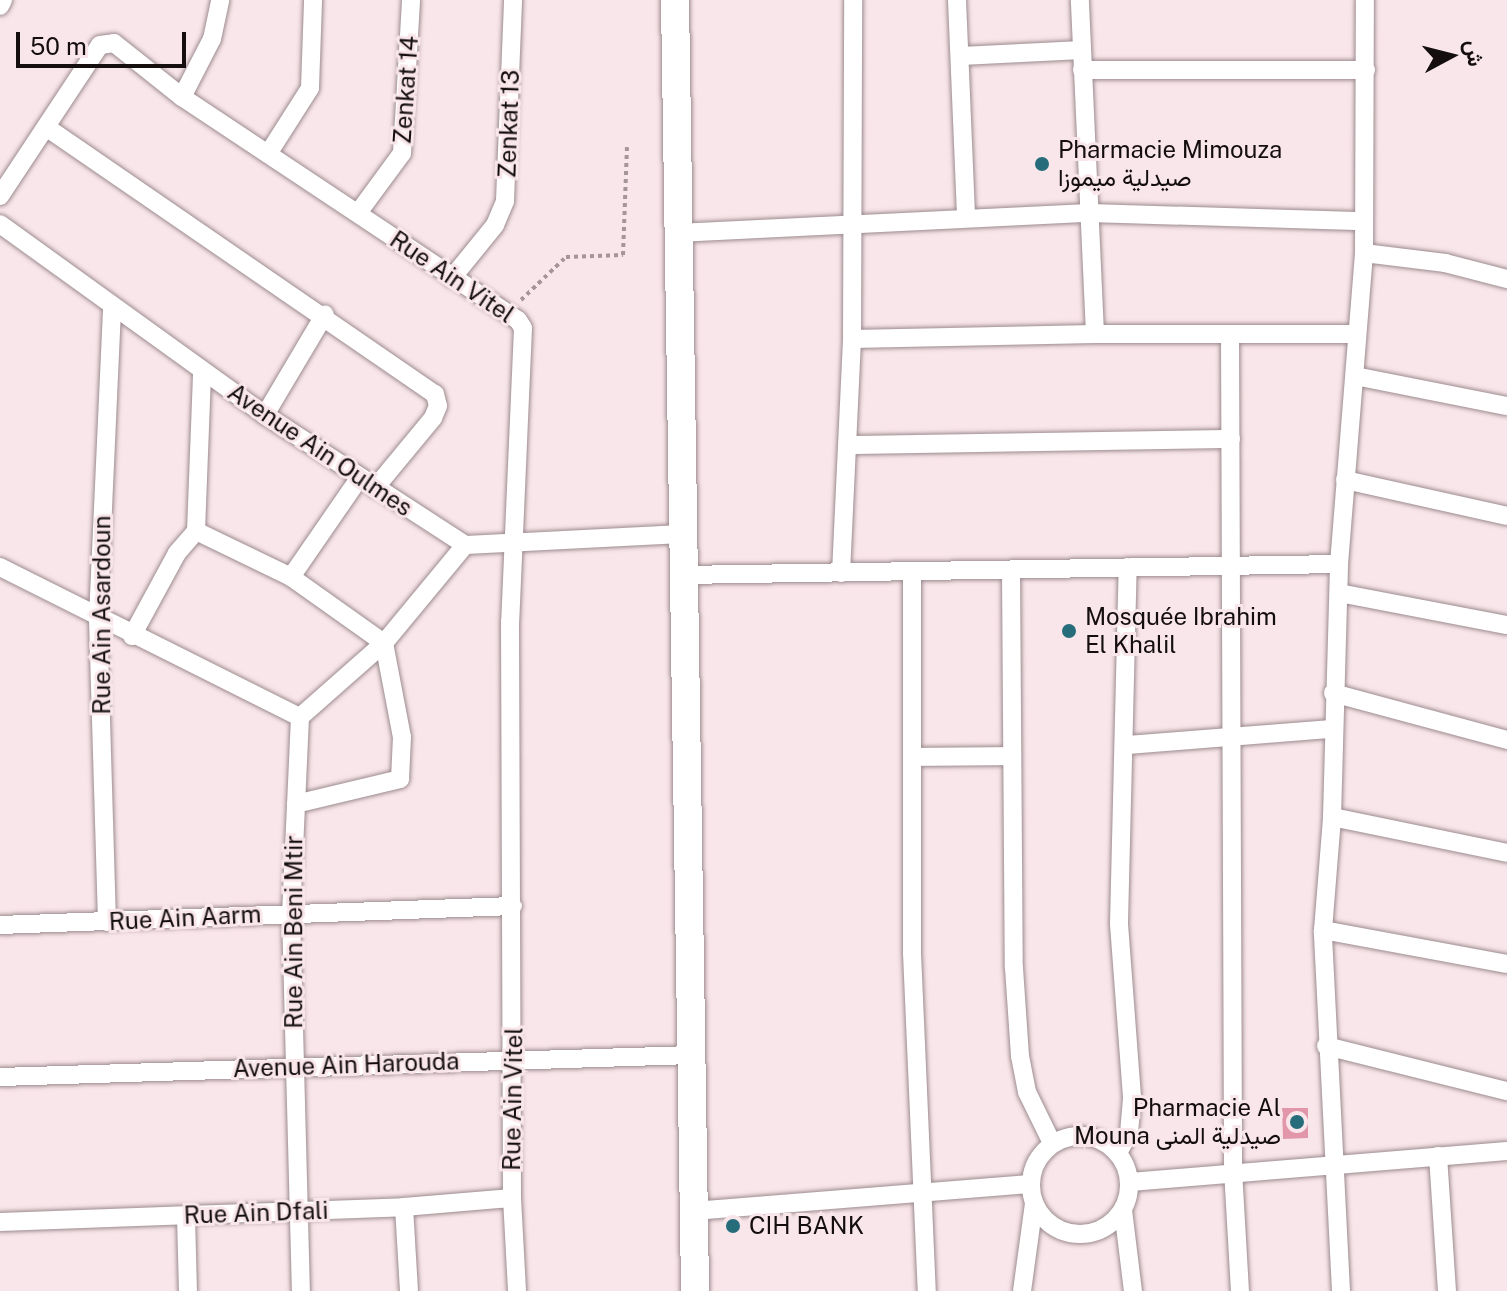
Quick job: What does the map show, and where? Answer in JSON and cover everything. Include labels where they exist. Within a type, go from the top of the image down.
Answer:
[{"type":"main road","points":[[675,0],[695,1291]]},
{"type":"street","points":[[0,6],[3,0]]},
{"type":"street","points":[[182,97],[212,39],[220,0]]},
{"type":"street","points":[[268,154],[310,88],[313,0]]},
{"type":"street","name":"Zenkat 14","points":[[358,213],[402,153],[411,0]]},
{"type":"street","name":"Zenkat 13","points":[[452,278],[495,225],[505,201],[513,0]]},
{"type":"street","points":[[841,573],[852,339],[853,0]]},
{"type":"street","points":[[957,0],[966,218]]},
{"type":"street","points":[[1080,0],[1095,334]]},
{"type":"street","points":[[1341,1291],[1331,1162],[1323,930],[1332,817],[1332,729],[1339,564],[1364,253],[1365,0]]},
{"type":"street","name":"Rue Ain Vitel","points":[[46,127],[100,45],[114,43],[182,97],[518,320],[526,343],[510,607],[514,746],[512,1198],[517,1291]]},
{"type":"street","points":[[961,56],[1082,50]]},
{"type":"street","points":[[1082,70],[1366,70]]},
{"type":"street","points":[[0,196],[46,127],[325,314],[429,388],[437,400],[433,418],[367,482],[291,577]]},
{"type":"street","points":[[677,233],[854,221],[1089,213],[1364,221]]},
{"type":"street","name":"Avenue Ain Oulmes","points":[[0,224],[202,372],[465,545]]},
{"type":"street","points":[[1364,253],[1445,263],[1507,279]]},
{"type":"street","name":"Rue Ain Asardoun","points":[[107,922],[98,618],[112,307]]},
{"type":"street","points":[[265,415],[325,314]]},
{"type":"street","points":[[852,339],[1095,334],[1356,334]]},
{"type":"street","points":[[1230,334],[1233,1170],[1240,1291]]},
{"type":"street","points":[[132,636],[177,553],[196,531],[202,372]]},
{"type":"street","points":[[1355,376],[1507,406]]},
{"type":"street","points":[[849,445],[1231,439]]},
{"type":"street","points":[[1345,480],[1507,516]]},
{"type":"street","points":[[196,531],[291,577],[384,643],[402,737],[400,779],[296,804]]},
{"type":"street","points":[[0,567],[132,636],[300,717],[384,643],[465,545],[683,534]]},
{"type":"street","points":[[683,575],[1339,564]]},
{"type":"street","points":[[1128,567],[1127,745],[1119,923],[1131,1118],[1119,1151],[1130,1182],[1123,1210],[1133,1291]]},
{"type":"street","points":[[1011,571],[1011,756],[1020,1056],[1027,1092],[1052,1143]]},
{"type":"street","points":[[912,572],[915,757],[912,953],[927,1291]]},
{"type":"street","points":[[1339,593],[1507,625]]},
{"type":"street","points":[[1333,693],[1507,740]]},
{"type":"street","name":"Rue Ain Beni Mtir","points":[[300,717],[291,913],[301,1291]]},
{"type":"street","points":[[1127,745],[1332,729]]},
{"type":"street","points":[[915,757],[1011,756]]},
{"type":"street","points":[[1332,817],[1507,853]]},
{"type":"street","name":"Rue Ain Aarm","points":[[0,925],[513,906]]},
{"type":"street","points":[[1323,930],[1507,964]]},
{"type":"street","points":[[1326,1046],[1507,1091]]},
{"type":"street","name":"Avenue Ain Harouda","points":[[0,1077],[693,1055]]},
{"type":"street","points":[[1022,1291],[1034,1203],[1030,1184],[1036,1160],[1052,1143],[1072,1135],[1095,1137],[1119,1151]]},
{"type":"street","points":[[1130,1182],[1233,1170],[1507,1151]]},
{"type":"street","points":[[1438,1156],[1447,1291]]},
{"type":"street","points":[[693,1211],[923,1189],[1030,1184]]},
{"type":"street","name":"Rue Ain Dfali","points":[[0,1222],[404,1207],[512,1198]]},
{"type":"street","points":[[1034,1203],[1046,1222],[1065,1233],[1098,1231],[1123,1210]]},
{"type":"street","points":[[404,1207],[409,1291]]},
{"type":"street","points":[[186,1216],[188,1291]]},
{"type":"path","points":[[507,313],[566,257],[623,255],[627,147]]},
{"type":"building","points":[[1282,1108],[1308,1108],[1308,1138],[1283,1139]]},
{"type":"place","name":"Pharmacie Mimouza صيدلية ميموزا","points":[[1042,164]]},
{"type":"place","name":"Mosquée Ibrahim El Khalil","points":[[1069,631]]},
{"type":"place","name":"Pharmacie Al Mouna صيدلية المنى","points":[[1297,1122]]},
{"type":"place","name":"CIH BANK","points":[[733,1226]]}]
